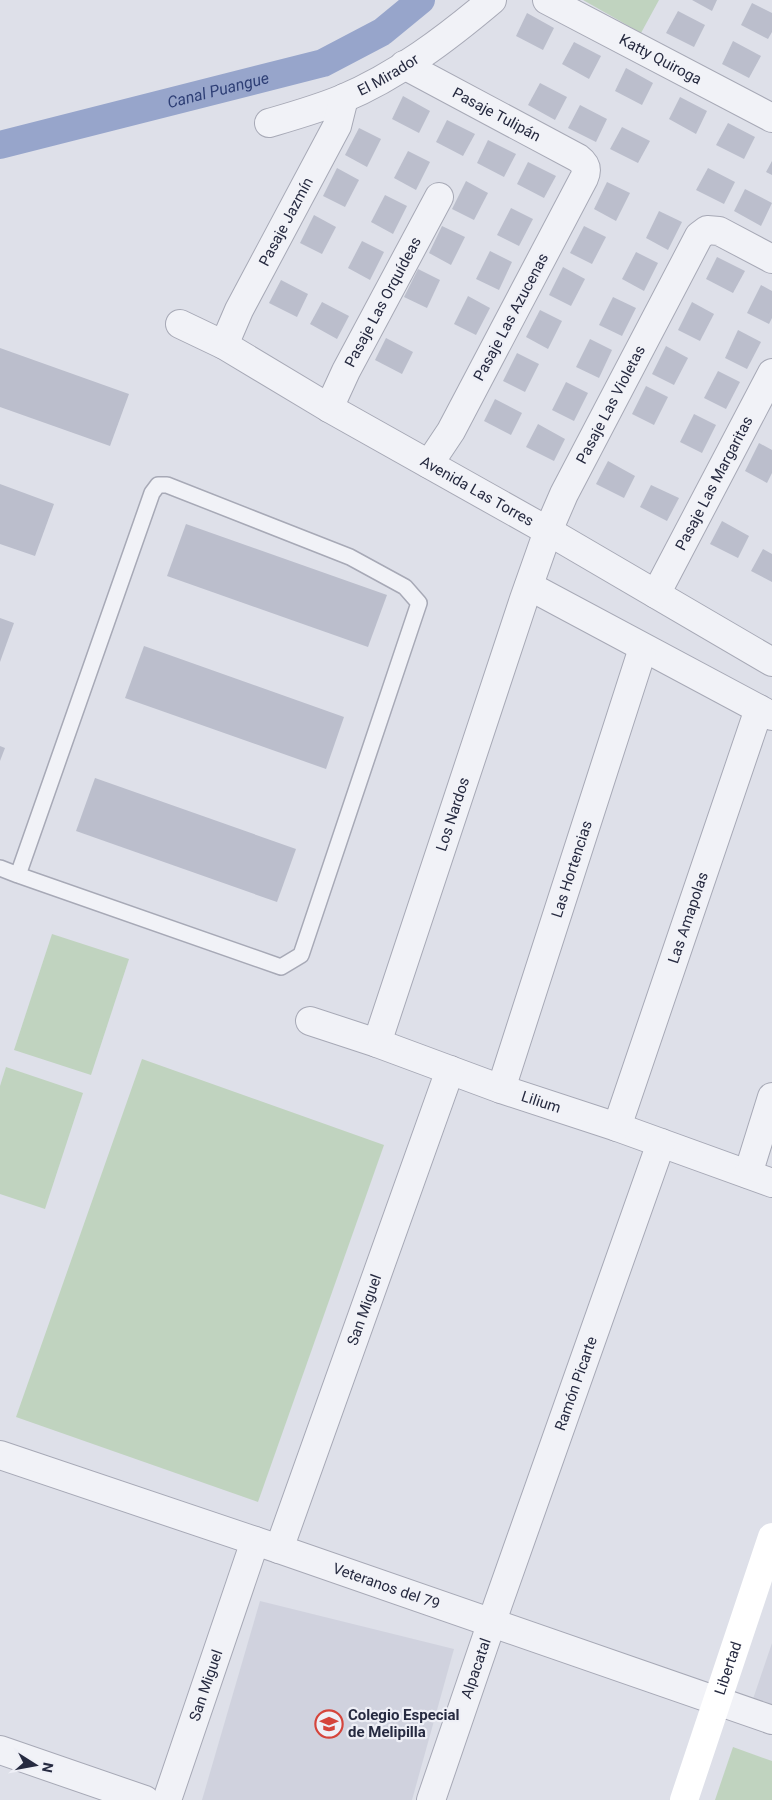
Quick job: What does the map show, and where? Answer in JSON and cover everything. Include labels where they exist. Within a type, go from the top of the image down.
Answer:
[{"type":"main road","name":"Libertad","points":[[684,1800],[772,1537]]},
{"type":"street","name":"El Mirador","points":[[269,123],[344,98],[379,80],[445,37],[492,0]]},
{"type":"street","name":"Katty Quiroga","points":[[547,0],[772,118]]},
{"type":"street","name":"Pasaje Tulipán","points":[[404,65],[578,158],[586,167]]},
{"type":"street","name":"Pasaje Jazmín","points":[[224,345],[239,310],[337,126],[344,98]]},
{"type":"street","name":"Pasaje Las Azucenas","points":[[429,464],[452,430],[584,178],[586,167]]},
{"type":"street","name":"Pasaje Las Orquídeas","points":[[329,408],[346,371],[439,197]]},
{"type":"street","name":"Pasaje Las Violetas","points":[[529,586],[548,531],[564,494],[699,236],[707,230],[719,231],[772,259]]},
{"type":"street","name":"Avenida Las Torres","points":[[180,324],[224,345],[329,408],[771,658]]},
{"type":"street","name":"Pasaje Las Margaritas","points":[[656,594],[772,373]]},
{"type":"street","points":[[529,586],[765,713]]},
{"type":"street","name":"Los Nardos","points":[[377,1043],[529,586]]},
{"type":"street","name":"Las Hortencias","points":[[501,1089],[643,648]]},
{"type":"street","name":"Las Amapolas","points":[[617,1127],[765,713]]},
{"type":"street","name":"Lilium","points":[[310,1021],[377,1043],[501,1089],[617,1127],[760,1179]]},
{"type":"street","name":"San Miguel","points":[[167,1800],[450,1070]]},
{"type":"street","points":[[760,1179],[772,1096]]},
{"type":"street","name":"Ramón Picarte","points":[[491,1623],[661,1143]]},
{"type":"street","name":"Veteranos del 79","points":[[0,1455],[267,1545],[772,1720]]},
{"type":"street","name":"Alpacatal","points":[[431,1800],[491,1623]]},
{"type":"street","points":[[0,1750],[145,1800]]},
{"type":"lane","points":[[0,868],[18,875],[281,967],[301,956],[419,603],[405,587],[350,557],[167,485],[158,485],[152,493],[18,875]]},
{"type":"shaded area","name":"Colegio Especial de Melipilla","points":[[260,1601],[454,1649],[412,1800],[202,1800]]},
{"type":"shaded area","points":[[772,1643],[772,1705],[753,1699]]},
{"type":"green space","points":[[583,0],[659,0],[641,33]]},
{"type":"green space","points":[[52,934],[129,959],[91,1075],[14,1050]]},
{"type":"green space","points":[[142,1059],[384,1145],[258,1502],[16,1417]]},
{"type":"green space","points":[[6,1067],[83,1093],[45,1209],[0,1194],[0,1086]]},
{"type":"green space","points":[[733,1747],[772,1761],[772,1800],[715,1800]]},
{"type":"building","points":[[692,0],[717,0],[712,11]]},
{"type":"building","points":[[752,3],[772,13],[772,32],[768,39],[741,25]]},
{"type":"building","points":[[678,11],[705,25],[694,47],[666,33]]},
{"type":"building","points":[[527,13],[554,28],[543,50],[516,36]]},
{"type":"building","points":[[733,41],[761,56],[749,78],[722,64]]},
{"type":"building","points":[[574,42],[601,56],[589,79],[562,64]]},
{"type":"building","points":[[626,68],[653,83],[642,105],[615,91]]},
{"type":"building","points":[[540,83],[567,97],[555,120],[528,105]]},
{"type":"building","points":[[403,96],[430,111],[419,133],[392,119]]},
{"type":"building","points":[[680,97],[707,111],[696,134],[669,119]]},
{"type":"building","points":[[580,105],[607,119],[596,142],[568,128]]},
{"type":"building","points":[[447,120],[475,134],[463,156],[436,142]]},
{"type":"building","points":[[728,123],[755,137],[744,159],[716,145]]},
{"type":"building","points":[[622,127],[650,141],[638,163],[610,149]]},
{"type":"building","points":[[359,128],[381,139],[367,167],[345,155]]},
{"type":"building","points":[[488,140],[516,154],[504,177],[477,163]]},
{"type":"building","points":[[408,151],[430,162],[416,190],[394,178]]},
{"type":"building","points":[[772,161],[772,175],[766,172]]},
{"type":"building","points":[[528,162],[556,176],[544,198],[517,184]]},
{"type":"building","points":[[337,168],[359,180],[345,207],[323,196]]},
{"type":"building","points":[[708,168],[735,182],[724,204],[696,190]]},
{"type":"building","points":[[466,181],[488,193],[474,220],[452,209]]},
{"type":"building","points":[[607,182],[630,193],[616,221],[594,209]]},
{"type":"building","points":[[745,189],[772,203],[761,226],[734,211]]},
{"type":"building","points":[[385,195],[407,206],[393,234],[371,222]]},
{"type":"building","points":[[511,208],[533,219],[519,246],[497,235]]},
{"type":"building","points":[[659,211],[682,222],[668,250],[646,238]]},
{"type":"building","points":[[314,215],[336,227],[322,254],[300,243]]},
{"type":"building","points":[[442,226],[465,237],[451,265],[429,253]]},
{"type":"building","points":[[584,226],[606,237],[592,264],[570,253]]},
{"type":"building","points":[[362,241],[384,252],[370,280],[348,268]]},
{"type":"building","points":[[490,251],[512,262],[499,290],[476,279]]},
{"type":"building","points":[[636,252],[658,263],[644,291],[622,279]]},
{"type":"building","points":[[717,257],[745,271],[733,293],[706,279]]},
{"type":"building","points":[[563,267],[585,279],[571,306],[549,295]]},
{"type":"building","points":[[418,269],[440,280],[427,308],[404,297]]},
{"type":"building","points":[[281,280],[308,294],[297,317],[269,303]]},
{"type":"building","points":[[761,285],[772,291],[772,318],[769,324],[747,313]]},
{"type":"building","points":[[468,296],[490,308],[476,335],[454,324]]},
{"type":"building","points":[[613,297],[636,308],[622,336],[599,325]]},
{"type":"building","points":[[322,302],[349,316],[337,339],[310,324]]},
{"type":"building","points":[[692,302],[714,314],[700,341],[678,330]]},
{"type":"building","points":[[540,310],[562,321],[548,349],[526,337]]},
{"type":"building","points":[[738,330],[761,342],[747,369],[725,358]]},
{"type":"building","points":[[386,338],[413,352],[402,374],[375,360]]},
{"type":"building","points":[[590,339],[612,350],[599,378],[576,367]]},
{"type":"building","points":[[666,346],[688,358],[674,385],[652,374]]},
{"type":"building","points":[[0,348],[129,394],[110,446],[0,407]]},
{"type":"building","points":[[517,353],[539,364],[525,392],[503,381]]},
{"type":"building","points":[[718,371],[740,382],[726,409],[704,398]]},
{"type":"building","points":[[566,382],[588,393],[574,421],[552,410]]},
{"type":"building","points":[[646,386],[668,397],[654,425],[632,414]]},
{"type":"building","points":[[495,399],[522,413],[511,435],[484,421]]},
{"type":"building","points":[[694,414],[716,425],[702,453],[680,442]]},
{"type":"building","points":[[538,424],[565,439],[554,461],[526,447]]},
{"type":"building","points":[[759,443],[772,450],[772,473],[767,483],[745,471]]},
{"type":"building","points":[[608,461],[635,476],[624,498],[596,484]]},
{"type":"building","points":[[0,484],[54,504],[35,556],[0,544]]},
{"type":"building","points":[[651,485],[679,498],[667,521],[640,507]]},
{"type":"building","points":[[722,521],[749,536],[738,558],[710,544]]},
{"type":"building","points":[[186,524],[387,595],[368,647],[167,576]]},
{"type":"building","points":[[763,549],[772,554],[772,582],[751,571]]},
{"type":"building","points":[[0,618],[14,623],[0,662]]},
{"type":"building","points":[[144,646],[344,717],[326,769],[125,698]]},
{"type":"building","points":[[0,746],[5,748],[0,761]]},
{"type":"building","points":[[95,778],[296,849],[277,902],[76,831]]},
{"type":"waterway","name":"Canal Puangue","points":[[0,145],[323,63],[382,32],[421,0]]},
{"type":"place","name":"Colegio Especial de Melipilla","points":[[329,1724]]}]
